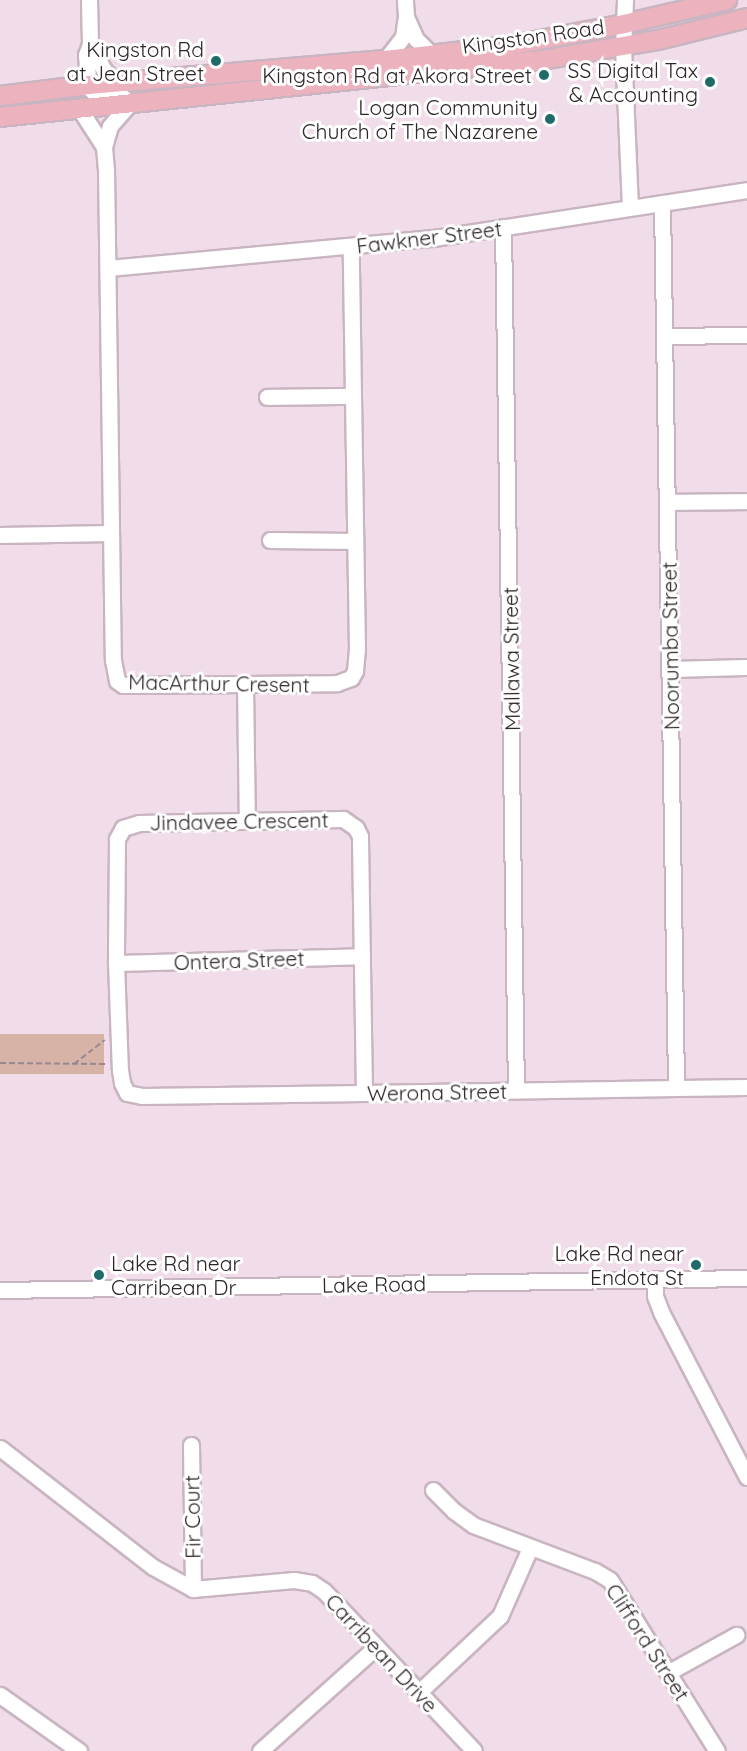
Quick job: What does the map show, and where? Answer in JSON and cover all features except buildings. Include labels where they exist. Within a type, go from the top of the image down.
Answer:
[{"type":"main road","name":"Kingston Road","points":[[0,96],[115,82],[433,56],[508,46],[624,24],[727,0]]},
{"type":"main road","name":"Kingston Road","points":[[0,117],[531,61],[624,47],[747,18]]},
{"type":"street","points":[[89,0],[90,44],[86,55],[88,85],[97,95],[119,94],[130,103]]},
{"type":"street","points":[[385,60],[401,42],[406,16],[405,0]]},
{"type":"street","points":[[625,0],[624,47],[630,207]]},
{"type":"street","points":[[406,16],[416,39],[433,56]]},
{"type":"street","points":[[90,44],[104,69],[115,82]]},
{"type":"street","name":"MacArthur Cresent","points":[[130,103],[110,126],[104,147],[108,268],[113,660],[117,681],[133,685],[245,685],[337,683],[351,678],[357,664],[351,247]]},
{"type":"street","points":[[79,108],[104,147]]},
{"type":"street","name":"Fawkner Street","points":[[108,268],[351,247],[503,227],[747,190]]},
{"type":"street","name":"Noorumba Street","points":[[662,203],[676,1088]]},
{"type":"street","name":"Mallawa Street","points":[[503,227],[516,1090]]},
{"type":"street","points":[[665,336],[747,335]]},
{"type":"street","points":[[267,397],[353,396]]},
{"type":"street","points":[[668,502],[747,501]]},
{"type":"street","points":[[0,535],[111,533]]},
{"type":"street","points":[[270,540],[355,541]]},
{"type":"street","points":[[670,669],[747,668]]},
{"type":"street","points":[[245,685],[247,821]]},
{"type":"street","name":"Jindavee Crescent","points":[[128,1093],[122,1083],[120,1070],[116,963],[117,839],[123,828],[139,823],[343,819],[356,828],[360,836],[364,1093]]},
{"type":"street","name":"Ontera Street","points":[[116,963],[362,956]]},
{"type":"street","name":"Werona Street","points":[[128,1093],[142,1096],[747,1087]]},
{"type":"street","name":"Lake Road","points":[[0,1290],[747,1278]]},
{"type":"street","points":[[655,1281],[655,1296],[661,1312],[747,1477]]},
{"type":"street","name":"Fir Court","points":[[191,1446],[193,1589]]},
{"type":"street","points":[[0,1448],[153,1567],[193,1589]]},
{"type":"street","name":"Clifford Street","points":[[433,1490],[454,1511],[473,1525],[595,1571],[609,1580],[717,1751]]},
{"type":"street","points":[[419,1692],[500,1616],[530,1548]]},
{"type":"street","name":"Carribean Drive","points":[[193,1589],[294,1580],[312,1583],[324,1591],[474,1751]]},
{"type":"street","points":[[669,1672],[736,1635]]},
{"type":"street","points":[[260,1751],[376,1647]]},
{"type":"street","points":[[0,1695],[79,1751]]},
{"type":"path","points":[[73,1065],[96,1045],[107,1039]]},
{"type":"path","points":[[0,1064],[108,1064]]},
{"type":"shaded area","points":[[0,1034],[104,1034],[104,1074],[0,1074]]},
{"type":"place","name":"Kingston Rd at Jean Street","points":[[216,61]]},
{"type":"place","name":"Kingston Rd at Akora Street","points":[[544,75]]},
{"type":"place","name":"SS Digital Tax & Accounting","points":[[710,82]]},
{"type":"place","name":"Logan Community Church of The Nazarene","points":[[550,119]]},
{"type":"place","name":"Lake Rd near Endota St","points":[[696,1265]]},
{"type":"place","name":"Lake Rd near Carribean Dr","points":[[99,1275]]}]
